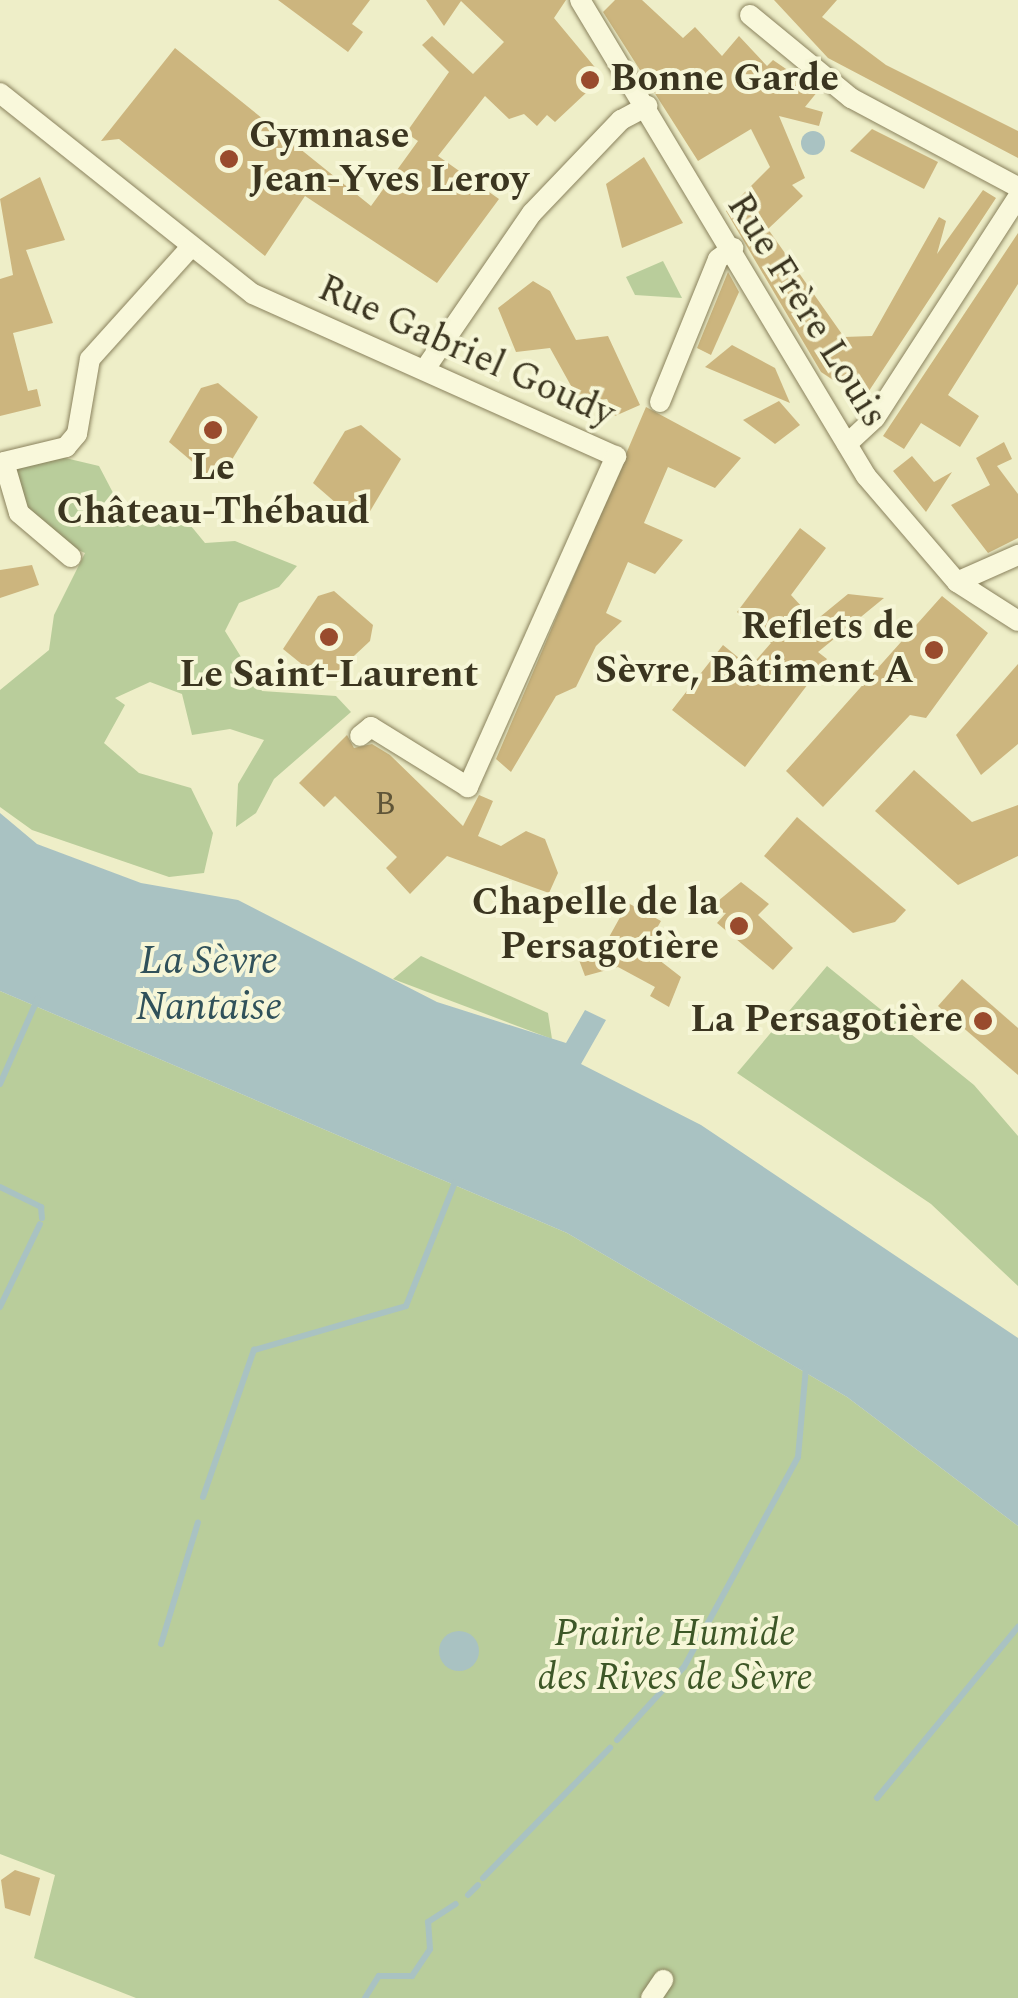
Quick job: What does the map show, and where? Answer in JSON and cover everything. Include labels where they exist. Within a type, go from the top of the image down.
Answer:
[{"type":"street","name":"Rue Frère Louis","points":[[580,0],[733,248],[847,444],[957,582],[1018,621]]},
{"type":"street","points":[[750,15],[850,98],[1018,188]]},
{"type":"street","name":"Rue Gabriel Goudy","points":[[0,93],[191,248],[273,304],[616,456],[468,787],[371,726],[360,736]]},
{"type":"street","points":[[425,369],[532,213],[621,120],[647,106]]},
{"type":"street","points":[[847,444],[874,418],[1018,197]]},
{"type":"street","points":[[71,557],[19,513],[4,462],[66,447],[77,434],[78,384],[90,359],[191,248]]},
{"type":"street","points":[[660,402],[718,259],[733,248]]},
{"type":"street","points":[[957,582],[1018,555]]},
{"type":"green space","points":[[663,261],[682,298],[635,295],[626,277]]},
{"type":"green space","points":[[40,452],[99,466],[122,510],[177,509],[205,543],[235,541],[297,566],[279,587],[239,603],[225,631],[262,691],[336,696],[351,712],[274,779],[256,813],[236,827],[238,784],[264,740],[230,729],[192,735],[182,694],[150,682],[115,698],[125,705],[104,743],[139,773],[191,788],[213,833],[204,873],[169,877],[32,830],[0,807],[0,690],[49,650],[54,615],[85,553],[31,530],[9,468]]},
{"type":"green space","points":[[421,956],[548,1013],[552,1039],[393,979]]},
{"type":"green space","points":[[827,966],[974,1085],[1018,1136],[1018,1286],[931,1204],[737,1073]]},
{"type":"green space","name":"Prairie Humide des Rives de Sèvre","points":[[0,991],[567,1233],[847,1397],[1018,1526],[1018,1998],[136,1998],[34,1958],[55,1875],[0,1854]]},
{"type":"water","points":[[813,131],[825,143],[813,155],[801,143]]},
{"type":"water","name":"La Sèvre Nantaise","points":[[0,813],[37,844],[141,883],[238,900],[437,1002],[566,1043],[585,1010],[606,1020],[581,1064],[701,1125],[1018,1338],[1018,1526],[847,1397],[567,1233],[0,991]]},
{"type":"water","points":[[459,1631],[473,1637],[479,1651],[473,1665],[459,1671],[445,1665],[439,1651],[445,1637]]},
{"type":"building","points":[[278,0],[370,0],[352,24],[363,32],[348,52]]},
{"type":"building","points":[[426,0],[566,0],[554,18],[603,77],[555,122],[547,115],[537,126],[524,114],[509,119],[485,96],[438,156],[499,199],[437,283],[305,196],[265,256],[119,139],[101,141],[175,48],[371,206],[418,141],[406,133],[449,72],[422,45],[432,36],[473,74],[504,42],[461,1],[444,26]]},
{"type":"building","points":[[615,0],[642,0],[683,38],[695,27],[722,56],[739,36],[767,66],[773,60],[818,91],[805,107],[823,112],[819,126],[779,116],[805,178],[792,185],[803,196],[768,229],[844,337],[872,336],[939,217],[946,221],[937,254],[983,190],[996,198],[863,400],[821,372],[726,211],[770,167],[751,129],[698,161],[603,12]]},
{"type":"building","points":[[774,0],[837,0],[822,17],[886,65],[1018,131],[1018,158],[828,58]]},
{"type":"building","points":[[872,129],[938,162],[924,189],[850,151]]},
{"type":"building","points":[[644,157],[683,223],[622,248],[606,184]]},
{"type":"building","points":[[40,177],[65,240],[26,250],[53,323],[13,333],[28,391],[37,389],[41,406],[0,416],[0,279],[13,275],[0,199]]},
{"type":"building","points":[[1018,233],[1018,284],[948,395],[979,416],[960,447],[921,423],[904,449],[883,436]]},
{"type":"building","points":[[728,272],[739,292],[711,355],[697,348]]},
{"type":"building","points":[[533,281],[550,291],[576,340],[608,336],[640,405],[615,416],[607,399],[580,402],[550,348],[516,352],[498,308]]},
{"type":"building","points":[[732,345],[775,368],[790,403],[705,367]]},
{"type":"building","name":"Le Château-Thébaud","points":[[218,383],[258,417],[225,471],[209,476],[169,442],[201,388]]},
{"type":"building","points":[[779,401],[800,425],[775,444],[743,420]]},
{"type":"building","points":[[646,407],[741,458],[715,488],[668,467],[644,523],[683,540],[655,574],[628,562],[606,613],[622,621],[596,646],[576,687],[556,696],[511,772],[496,759]]},
{"type":"building","points":[[361,425],[401,459],[369,513],[352,517],[313,483],[345,431]]},
{"type":"building","points":[[1004,442],[1012,459],[997,466],[1018,494],[1018,538],[988,553],[951,505],[990,485],[976,458]]},
{"type":"building","points":[[912,456],[934,482],[952,472],[926,512],[893,471]]},
{"type":"building","points":[[800,528],[826,548],[791,595],[815,621],[848,594],[884,598],[818,652],[827,659],[745,767],[672,710],[723,645],[750,667],[771,643],[737,612]]},
{"type":"building","points":[[32,565],[39,585],[0,598],[0,570]]},
{"type":"building","name":"Le Saint-Laurent","points":[[334,591],[373,625],[370,641],[325,683],[283,649],[318,596]]},
{"type":"building","points":[[942,596],[988,633],[926,718],[910,715],[823,807],[786,771]]},
{"type":"building","points":[[1018,664],[1018,744],[981,775],[956,735]]},
{"type":"building","points":[[347,735],[354,748],[372,744],[390,755],[463,826],[479,795],[493,801],[478,836],[501,846],[526,831],[545,839],[558,873],[549,893],[447,856],[410,894],[386,868],[397,857],[335,796],[324,807],[299,783]]},
{"type":"building","points":[[914,770],[972,822],[1018,805],[1018,856],[958,885],[875,811]]},
{"type":"building","points":[[797,817],[906,910],[895,922],[853,933],[764,856]]},
{"type":"building","name":"Chapelle de la Persagotière","points":[[741,882],[769,904],[758,915],[793,948],[773,970],[717,923],[726,913],[707,910]]},
{"type":"building","points":[[628,903],[661,921],[645,949],[681,977],[669,1007],[650,996],[655,987],[618,967],[585,976],[579,960],[599,955]]},
{"type":"building","points":[[962,979],[1018,1028],[1018,1075],[938,1006]]},
{"type":"building","points":[[15,1870],[40,1878],[30,1916],[5,1908],[1,1880]]},
{"type":"waterway","points":[[0,1084],[38,998]]},
{"type":"waterway","points":[[203,1497],[254,1350],[406,1306],[455,1182]]},
{"type":"waterway","points":[[0,1187],[41,1207],[42,1218]]},
{"type":"waterway","points":[[0,1307],[40,1224]]},
{"type":"waterway","points":[[617,1740],[684,1667],[798,1457],[806,1367]]},
{"type":"waterway","points":[[161,1644],[198,1522]]},
{"type":"waterway","points":[[877,1798],[1018,1627]]},
{"type":"waterway","points":[[483,1878],[610,1748]]},
{"type":"waterway","points":[[468,1895],[478,1885]]},
{"type":"waterway","points":[[365,1998],[379,1976],[412,1976],[430,1949],[428,1922],[456,1904]]},
{"type":"place","name":"Bonne Garde","points":[[590,80]]},
{"type":"place","name":"Gymnase Jean-Yves Leroy","points":[[229,159]]},
{"type":"place","name":"Le Château-Thébaud","points":[[213,430]]},
{"type":"place","name":"Le Saint-Laurent","points":[[329,637]]},
{"type":"place","name":"Reflets de Sèvre, Bâtiment A","points":[[934,650]]},
{"type":"place","name":"Chapelle de la Persagotière","points":[[739,926]]},
{"type":"place","name":"La Persagotière","points":[[983,1021]]}]
